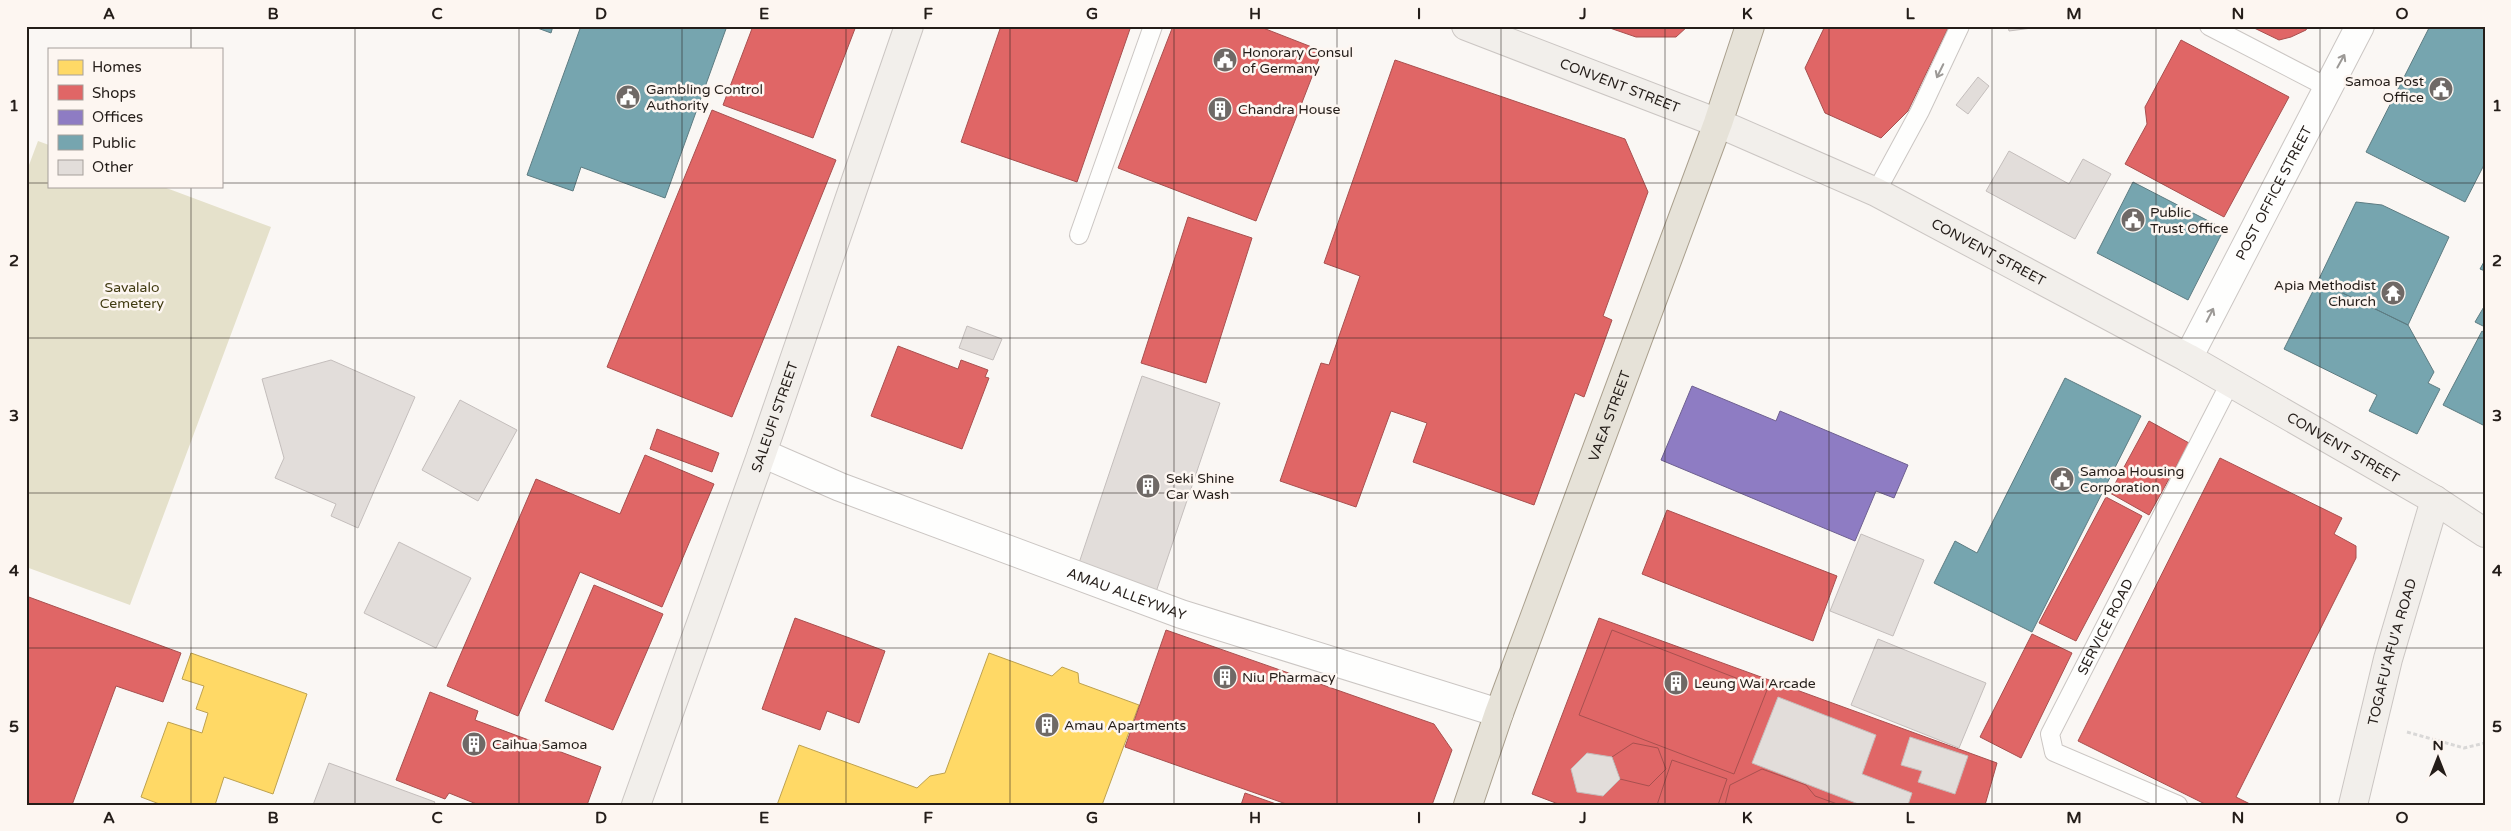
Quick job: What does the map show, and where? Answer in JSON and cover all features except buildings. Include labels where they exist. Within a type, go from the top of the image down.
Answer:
[{"type":"main road","name":"SALEUFI STREET","points":[[636,805],[762,453],[909,26]]},
{"type":"main road","name":"CONVENT STREET","points":[[1466,26],[1718,123],[1876,192],[2188,358],[2435,500],[2485,533]]},
{"type":"main road","name":"VAEA STREET","points":[[1468,805],[1499,713],[1718,123],[1750,26]]},
{"type":"main road","name":"TOGAFU'AFU'A ROAD","points":[[2352,805],[2388,659],[2435,500]]},
{"type":"street","name":"POST OFFICE STREET","points":[[2188,358],[2360,26]]},
{"type":"street","name":"AMAU ALLEYWAY","points":[[762,453],[840,487],[1181,614],[1499,713]]},
{"type":"lane","points":[[1079,235],[1153,26]]},
{"type":"lane","points":[[1876,192],[1920,111],[1960,26]]},
{"type":"lane","points":[[2209,26],[2327,87]]},
{"type":"lane","name":"SERVICE ROAD","points":[[2178,805],[2054,752],[2050,734],[2230,383]]},
{"type":"path","points":[[2373,722],[2464,748],[2485,743]]},
{"type":"green space","name":"Savalalo Cemetery","points":[[38,141],[48,145],[48,188],[166,188],[271,227],[130,605],[26,567],[26,173]]},
{"type":"place","name":"Honorary Consul of Germany","points":[[1225,60]]},
{"type":"place","name":"Samoa Post Office","points":[[2441,89]]},
{"type":"place","name":"Gambling Control Authority","points":[[628,97]]},
{"type":"place","name":"Chandra House","points":[[1220,109]]},
{"type":"place","name":"Public Trust Office","points":[[2133,220]]},
{"type":"place","name":"Apia Methodist Church","points":[[2393,293]]},
{"type":"place","name":"Samoa Housing Corporation","points":[[2062,479]]},
{"type":"place","name":"Seki Shine Car Wash","points":[[1148,486]]},
{"type":"place","name":"Niu Pharmacy","points":[[1225,677]]},
{"type":"place","name":"Leung Wai Arcade","points":[[1676,683]]},
{"type":"place","name":"Amau Apartments","points":[[1047,725]]},
{"type":"place","name":"Caihua Samoa","points":[[474,744]]}]
